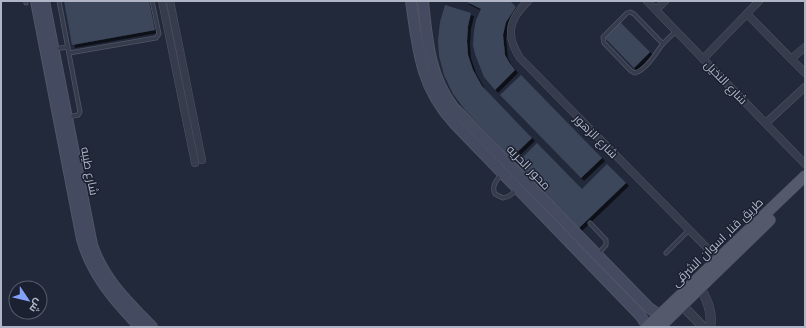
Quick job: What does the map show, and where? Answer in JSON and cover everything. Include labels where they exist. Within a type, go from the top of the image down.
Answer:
[{"type":"main road","name":"شارع طيبه","points":[[44,1],[72,165],[82,238],[90,263],[106,289],[140,327]]},
{"type":"main road","name":"محور الحريه","points":[[411,1],[421,63],[425,76],[433,95],[449,118],[640,315],[648,327]]},
{"type":"main road","name":"محور الحريه","points":[[423,1],[433,67],[439,85],[449,102],[648,307],[664,316]]},
{"type":"main road","name":"شارع طيبه","points":[[30,2],[52,54]]},
{"type":"main road","name":"شارع طيبه","points":[[72,165],[90,238],[100,265],[116,289],[152,327]]},
{"type":"main road","name":"طريق قنا, اسوان الشرقى","points":[[660,327],[664,316],[718,259],[805,176]]},
{"type":"main road","name":"طريق قنا, اسوان الشرقى","points":[[648,327],[682,305],[805,185]]},
{"type":"street","points":[[162,1],[198,161],[170,1]]},
{"type":"street","name":"شارع الزهور","points":[[528,1],[518,12],[511,27],[512,44],[520,58],[718,259]]},
{"type":"street","name":"شارع النخيل","points":[[647,1],[805,164]]},
{"type":"street","points":[[656,10],[665,1]]},
{"type":"street","points":[[703,59],[759,1]]},
{"type":"street","points":[[747,14],[805,73]]},
{"type":"street","points":[[791,59],[805,48]]},
{"type":"street","points":[[766,123],[805,86]]},
{"type":"street","points":[[700,287],[710,310],[710,327]]},
{"type":"street","points":[[682,305],[703,327]]},
{"type":"lane","points":[[59,1],[80,112],[78,115],[64,121]]},
{"type":"lane","points":[[69,53],[156,38],[159,34],[152,1]]},
{"type":"lane","points":[[663,44],[634,14],[630,12],[627,13],[602,37],[604,44],[631,71],[635,73],[640,71],[655,56],[663,44],[676,31]]},
{"type":"lane","points":[[52,54],[68,47]]},
{"type":"lane","points":[[502,173],[494,185],[495,194],[500,198],[507,197],[518,189]]},
{"type":"lane","points":[[590,224],[606,240],[606,245],[597,255]]},
{"type":"lane","points":[[666,252],[689,230]]},
{"type":"building","points":[[64,1],[149,1],[155,30],[72,45]]},
{"type":"building","points":[[465,1],[510,1],[516,7],[506,22],[503,35],[505,55],[515,70],[495,90],[484,77],[473,45],[476,20],[481,9]]},
{"type":"building","points":[[445,5],[471,13],[467,41],[468,55],[473,70],[482,86],[532,138],[511,158],[465,110],[453,94],[444,75],[439,56],[438,40],[440,22]]},
{"type":"building","points":[[620,22],[650,52],[634,68],[604,37]]},
{"type":"building","points":[[521,75],[602,158],[581,178],[500,95]]},
{"type":"building","points":[[537,143],[582,189],[607,164],[626,183],[579,228],[516,164]]}]
